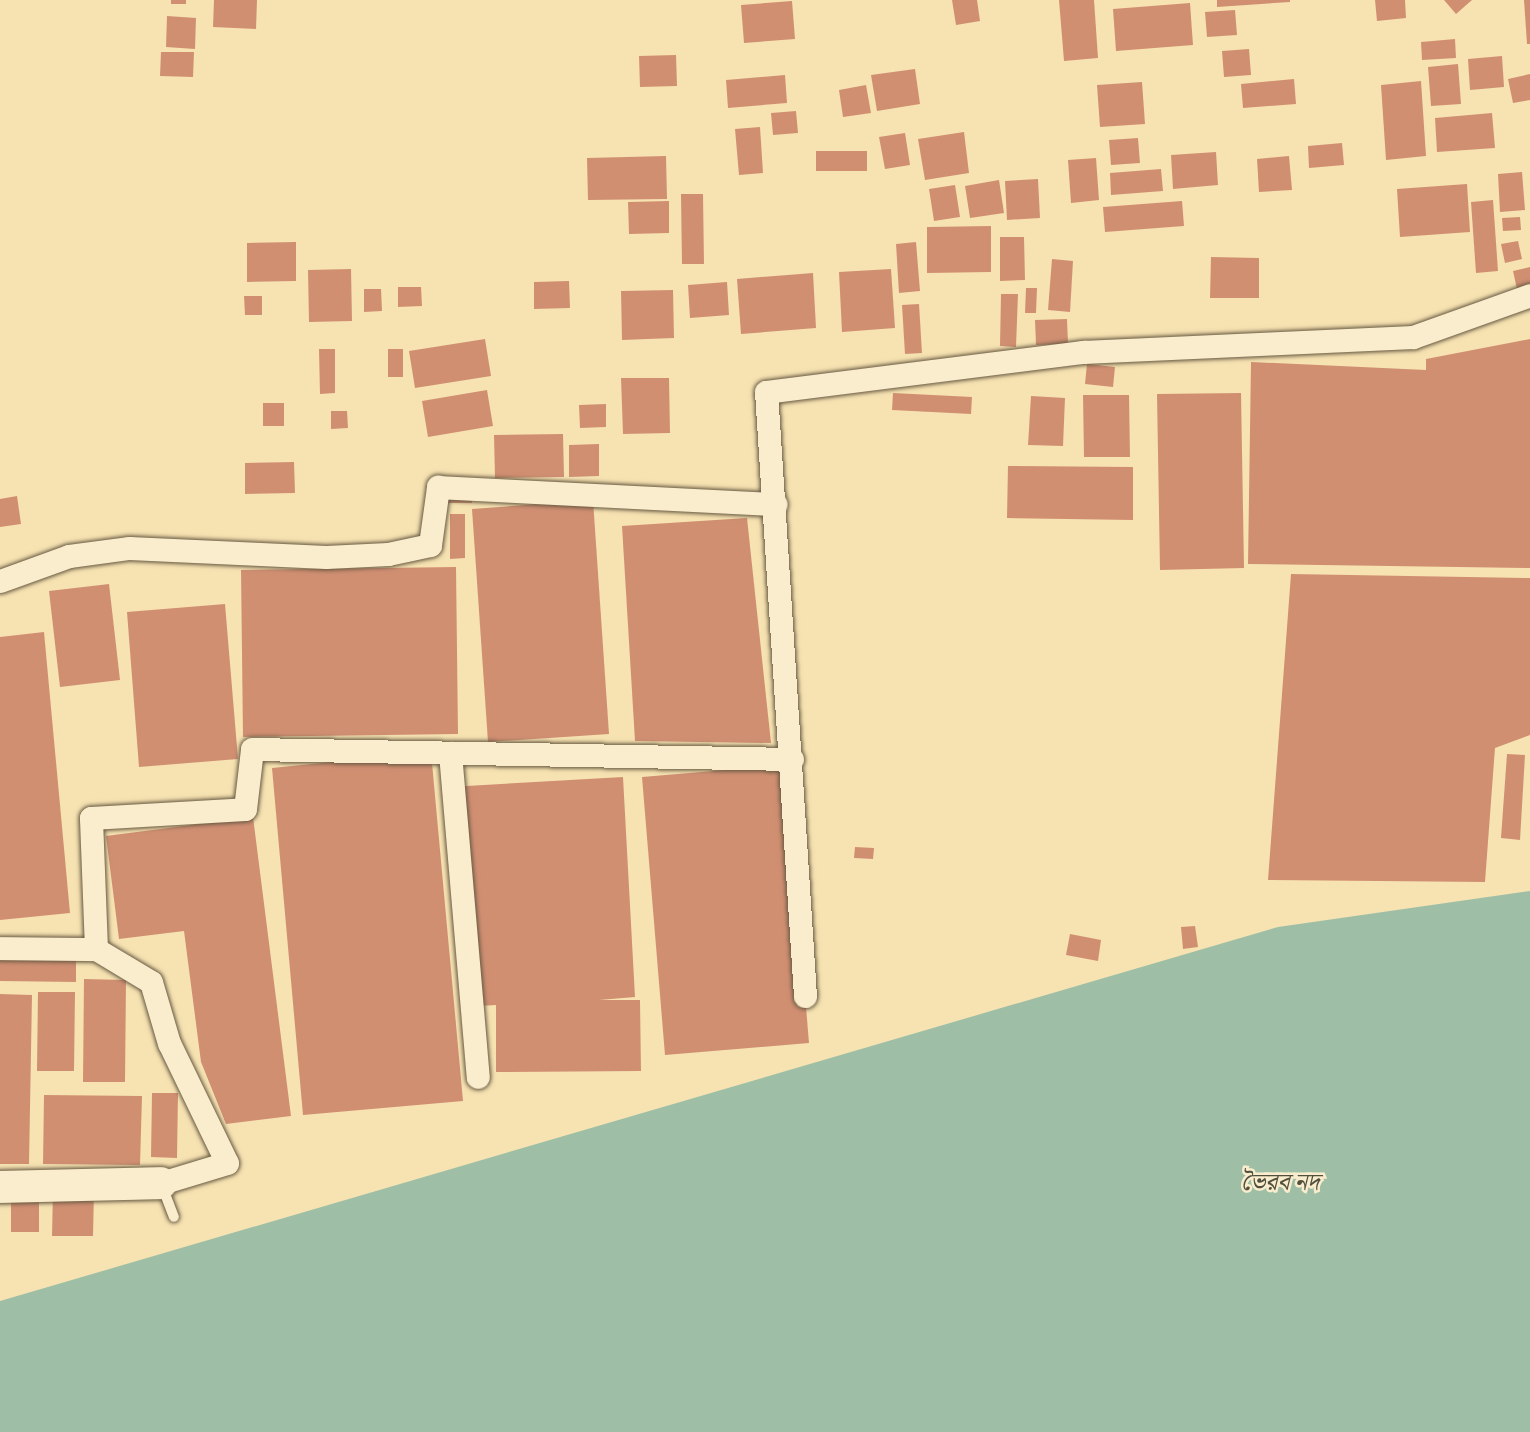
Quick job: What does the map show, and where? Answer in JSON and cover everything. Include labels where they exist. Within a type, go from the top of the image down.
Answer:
[{"type":"street","points":[[805,996],[776,503],[766,392],[1083,352],[1413,337],[1530,295]]},
{"type":"street","points":[[0,581],[69,556],[129,548],[326,558],[388,554],[430,545],[438,487],[776,503]]},
{"type":"street","points":[[96,948],[91,818],[245,809],[253,749],[792,759]]},
{"type":"street","points":[[450,753],[478,1077]]},
{"type":"street","points":[[0,948],[96,948],[151,982],[169,1043],[227,1163],[161,1183],[0,1187]]},
{"type":"lane","points":[[161,1183],[174,1217]]},
{"type":"water","name":"ভৈরব নদ","points":[[1530,891],[1530,1432],[0,1432],[0,1301],[1278,927]]},
{"type":"building","points":[[171,0],[186,0],[186,4],[171,4]]},
{"type":"building","points":[[214,0],[257,0],[256,29],[213,27]]},
{"type":"building","points":[[952,0],[977,0],[980,21],[956,25]]},
{"type":"building","points":[[1059,0],[1094,0],[1098,58],[1064,61]]},
{"type":"building","points":[[1217,0],[1290,0],[1290,2],[1217,7]]},
{"type":"building","points":[[1375,0],[1405,0],[1406,18],[1377,21]]},
{"type":"building","points":[[1444,0],[1472,0],[1456,14]]},
{"type":"building","points":[[1524,0],[1530,0],[1530,44],[1527,44]]},
{"type":"building","points":[[792,1],[795,39],[744,43],[741,5]]},
{"type":"building","points":[[1190,3],[1193,45],[1116,51],[1113,9]]},
{"type":"building","points":[[1235,10],[1237,35],[1207,37],[1205,12]]},
{"type":"building","points":[[167,16],[196,18],[195,49],[166,47]]},
{"type":"building","points":[[1455,39],[1456,58],[1422,60],[1421,42]]},
{"type":"building","points":[[1249,49],[1251,75],[1224,77],[1222,51]]},
{"type":"building","points":[[161,52],[194,52],[193,77],[160,76]]},
{"type":"building","points":[[676,55],[677,86],[640,87],[639,56]]},
{"type":"building","points":[[1502,56],[1504,87],[1470,90],[1468,59]]},
{"type":"building","points":[[1458,64],[1461,104],[1431,106],[1428,67]]},
{"type":"building","points":[[915,69],[920,104],[877,111],[871,75]]},
{"type":"building","points":[[1530,74],[1530,100],[1513,103],[1508,79]]},
{"type":"building","points":[[785,75],[787,103],[728,108],[726,80]]},
{"type":"building","points":[[1294,79],[1296,104],[1243,108],[1241,84]]},
{"type":"building","points":[[1421,81],[1426,156],[1386,160],[1381,85]]},
{"type":"building","points":[[1142,82],[1145,124],[1100,127],[1097,85]]},
{"type":"building","points":[[866,85],[871,113],[843,117],[839,90]]},
{"type":"building","points":[[796,111],[798,133],[773,135],[771,113]]},
{"type":"building","points":[[1492,113],[1495,148],[1437,152],[1435,118]]},
{"type":"building","points":[[760,127],[763,173],[739,175],[735,129]]},
{"type":"building","points":[[964,132],[969,173],[925,180],[918,139]]},
{"type":"building","points":[[905,133],[910,165],[885,169],[879,137]]},
{"type":"building","points":[[1138,138],[1140,163],[1111,165],[1109,140]]},
{"type":"building","points":[[1342,143],[1344,165],[1309,168],[1308,146]]},
{"type":"building","points":[[816,151],[867,151],[867,171],[816,171]]},
{"type":"building","points":[[1216,152],[1218,185],[1173,189],[1171,155]]},
{"type":"building","points":[[666,156],[667,199],[588,200],[587,158]]},
{"type":"building","points":[[1289,156],[1292,190],[1259,192],[1257,159]]},
{"type":"building","points":[[1096,158],[1099,200],[1071,203],[1068,160]]},
{"type":"building","points":[[1161,169],[1163,191],[1111,195],[1110,173]]},
{"type":"building","points":[[1522,172],[1525,210],[1500,212],[1498,174]]},
{"type":"building","points":[[1038,179],[1040,218],[1007,220],[1005,181]]},
{"type":"building","points":[[999,180],[1004,213],[970,218],[965,186]]},
{"type":"building","points":[[1467,184],[1470,232],[1400,237],[1397,189]]},
{"type":"building","points":[[955,185],[960,217],[934,221],[929,189]]},
{"type":"building","points":[[681,194],[703,194],[704,264],[682,264]]},
{"type":"building","points":[[1493,200],[1498,271],[1476,273],[1471,202]]},
{"type":"building","points":[[669,201],[669,233],[629,234],[628,202]]},
{"type":"building","points":[[1182,201],[1184,226],[1105,232],[1103,207]]},
{"type":"building","points":[[1520,217],[1521,230],[1503,231],[1502,218]]},
{"type":"building","points":[[991,226],[991,272],[927,273],[927,227]]},
{"type":"building","points":[[1000,237],[1024,237],[1025,280],[1000,281]]},
{"type":"building","points":[[1518,241],[1522,259],[1505,263],[1501,244]]},
{"type":"building","points":[[296,242],[296,281],[247,282],[247,243]]},
{"type":"building","points":[[916,242],[920,291],[899,293],[896,244]]},
{"type":"building","points":[[1211,257],[1259,258],[1259,298],[1210,298]]},
{"type":"building","points":[[1052,259],[1073,261],[1070,312],[1048,310]]},
{"type":"building","points":[[1530,267],[1530,286],[1517,289],[1513,271]]},
{"type":"building","points":[[351,269],[352,321],[309,322],[308,270]]},
{"type":"building","points":[[891,269],[895,328],[842,332],[839,272]]},
{"type":"building","points":[[813,273],[816,328],[741,334],[737,279]]},
{"type":"building","points":[[569,281],[570,308],[534,309],[534,282]]},
{"type":"building","points":[[727,282],[729,315],[690,318],[688,285]]},
{"type":"building","points":[[398,287],[421,287],[422,306],[398,307]]},
{"type":"building","points":[[1026,288],[1037,288],[1036,313],[1025,313]]},
{"type":"building","points":[[364,289],[381,289],[382,311],[364,312]]},
{"type":"building","points":[[673,290],[674,338],[622,340],[621,291]]},
{"type":"building","points":[[1001,294],[1018,294],[1016,347],[1000,346]]},
{"type":"building","points":[[244,296],[262,296],[262,315],[245,315]]},
{"type":"building","points":[[919,304],[922,353],[905,354],[902,305]]},
{"type":"building","points":[[1067,319],[1068,344],[1036,345],[1035,320]]},
{"type":"building","points":[[485,339],[491,376],[415,388],[409,351]]},
{"type":"building","points":[[1530,339],[1530,568],[1248,564],[1251,362],[1426,370],[1426,359]]},
{"type":"building","points":[[319,349],[335,349],[335,393],[320,394]]},
{"type":"building","points":[[388,349],[403,349],[403,377],[388,377]]},
{"type":"building","points":[[1087,364],[1115,367],[1113,387],[1085,384]]},
{"type":"building","points":[[621,378],[669,378],[670,433],[623,434]]},
{"type":"building","points":[[487,390],[493,426],[428,437],[422,401]]},
{"type":"building","points":[[893,393],[972,397],[971,414],[892,410]]},
{"type":"building","points":[[1241,393],[1244,568],[1160,570],[1157,394]]},
{"type":"building","points":[[1083,395],[1129,395],[1130,457],[1084,457]]},
{"type":"building","points":[[1031,396],[1065,398],[1063,446],[1028,445]]},
{"type":"building","points":[[263,403],[284,403],[284,426],[263,426]]},
{"type":"building","points":[[606,404],[606,427],[580,428],[579,405]]},
{"type":"building","points":[[331,411],[347,411],[348,428],[331,429]]},
{"type":"building","points":[[563,434],[564,477],[495,478],[494,435]]},
{"type":"building","points":[[599,444],[599,476],[569,477],[569,445]]},
{"type":"building","points":[[294,462],[295,493],[245,494],[245,463]]},
{"type":"building","points":[[1008,466],[1133,467],[1133,520],[1007,518]]},
{"type":"building","points":[[472,489],[472,503],[442,503],[442,490]]},
{"type":"building","points":[[17,496],[21,524],[0,527],[0,499]]},
{"type":"building","points":[[593,500],[609,734],[488,742],[472,509]]},
{"type":"building","points":[[450,514],[465,514],[465,558],[450,559]]},
{"type":"building","points":[[747,518],[771,743],[635,741],[622,526]]},
{"type":"building","points":[[456,567],[458,734],[243,737],[241,570]]},
{"type":"building","points":[[1291,574],[1530,578],[1530,735],[1495,748],[1485,882],[1268,880]]},
{"type":"building","points":[[109,584],[120,680],[60,687],[49,591]]},
{"type":"building","points":[[225,604],[238,759],[139,767],[127,612]]},
{"type":"building","points":[[44,632],[70,913],[0,920],[0,637]]},
{"type":"building","points":[[431,752],[463,1101],[303,1115],[272,768]]},
{"type":"building","points":[[1507,754],[1525,755],[1520,840],[1501,838]]},
{"type":"building","points":[[786,765],[809,1043],[665,1055],[642,777]]},
{"type":"building","points":[[623,777],[635,997],[599,1000],[640,1000],[641,1071],[496,1072],[496,1005],[461,1007],[449,787]]},
{"type":"building","points":[[253,817],[291,1116],[226,1124],[201,1062],[184,931],[119,939],[106,836]]},
{"type":"building","points":[[855,847],[874,848],[873,859],[854,858]]},
{"type":"building","points":[[1195,926],[1198,947],[1183,949],[1181,927]]},
{"type":"building","points":[[1070,934],[1101,940],[1098,961],[1066,955]]},
{"type":"building","points":[[0,953],[76,954],[76,982],[0,981]]},
{"type":"building","points":[[84,979],[126,980],[125,1082],[83,1082]]},
{"type":"building","points":[[38,992],[75,992],[74,1071],[37,1071]]},
{"type":"building","points":[[0,994],[32,995],[29,1164],[0,1164]]},
{"type":"building","points":[[152,1093],[178,1093],[177,1158],[151,1157]]},
{"type":"building","points":[[44,1095],[142,1096],[140,1165],[43,1164]]},
{"type":"building","points":[[53,1190],[94,1190],[93,1236],[52,1236]]},
{"type":"building","points":[[11,1201],[39,1201],[39,1232],[11,1232]]}]
